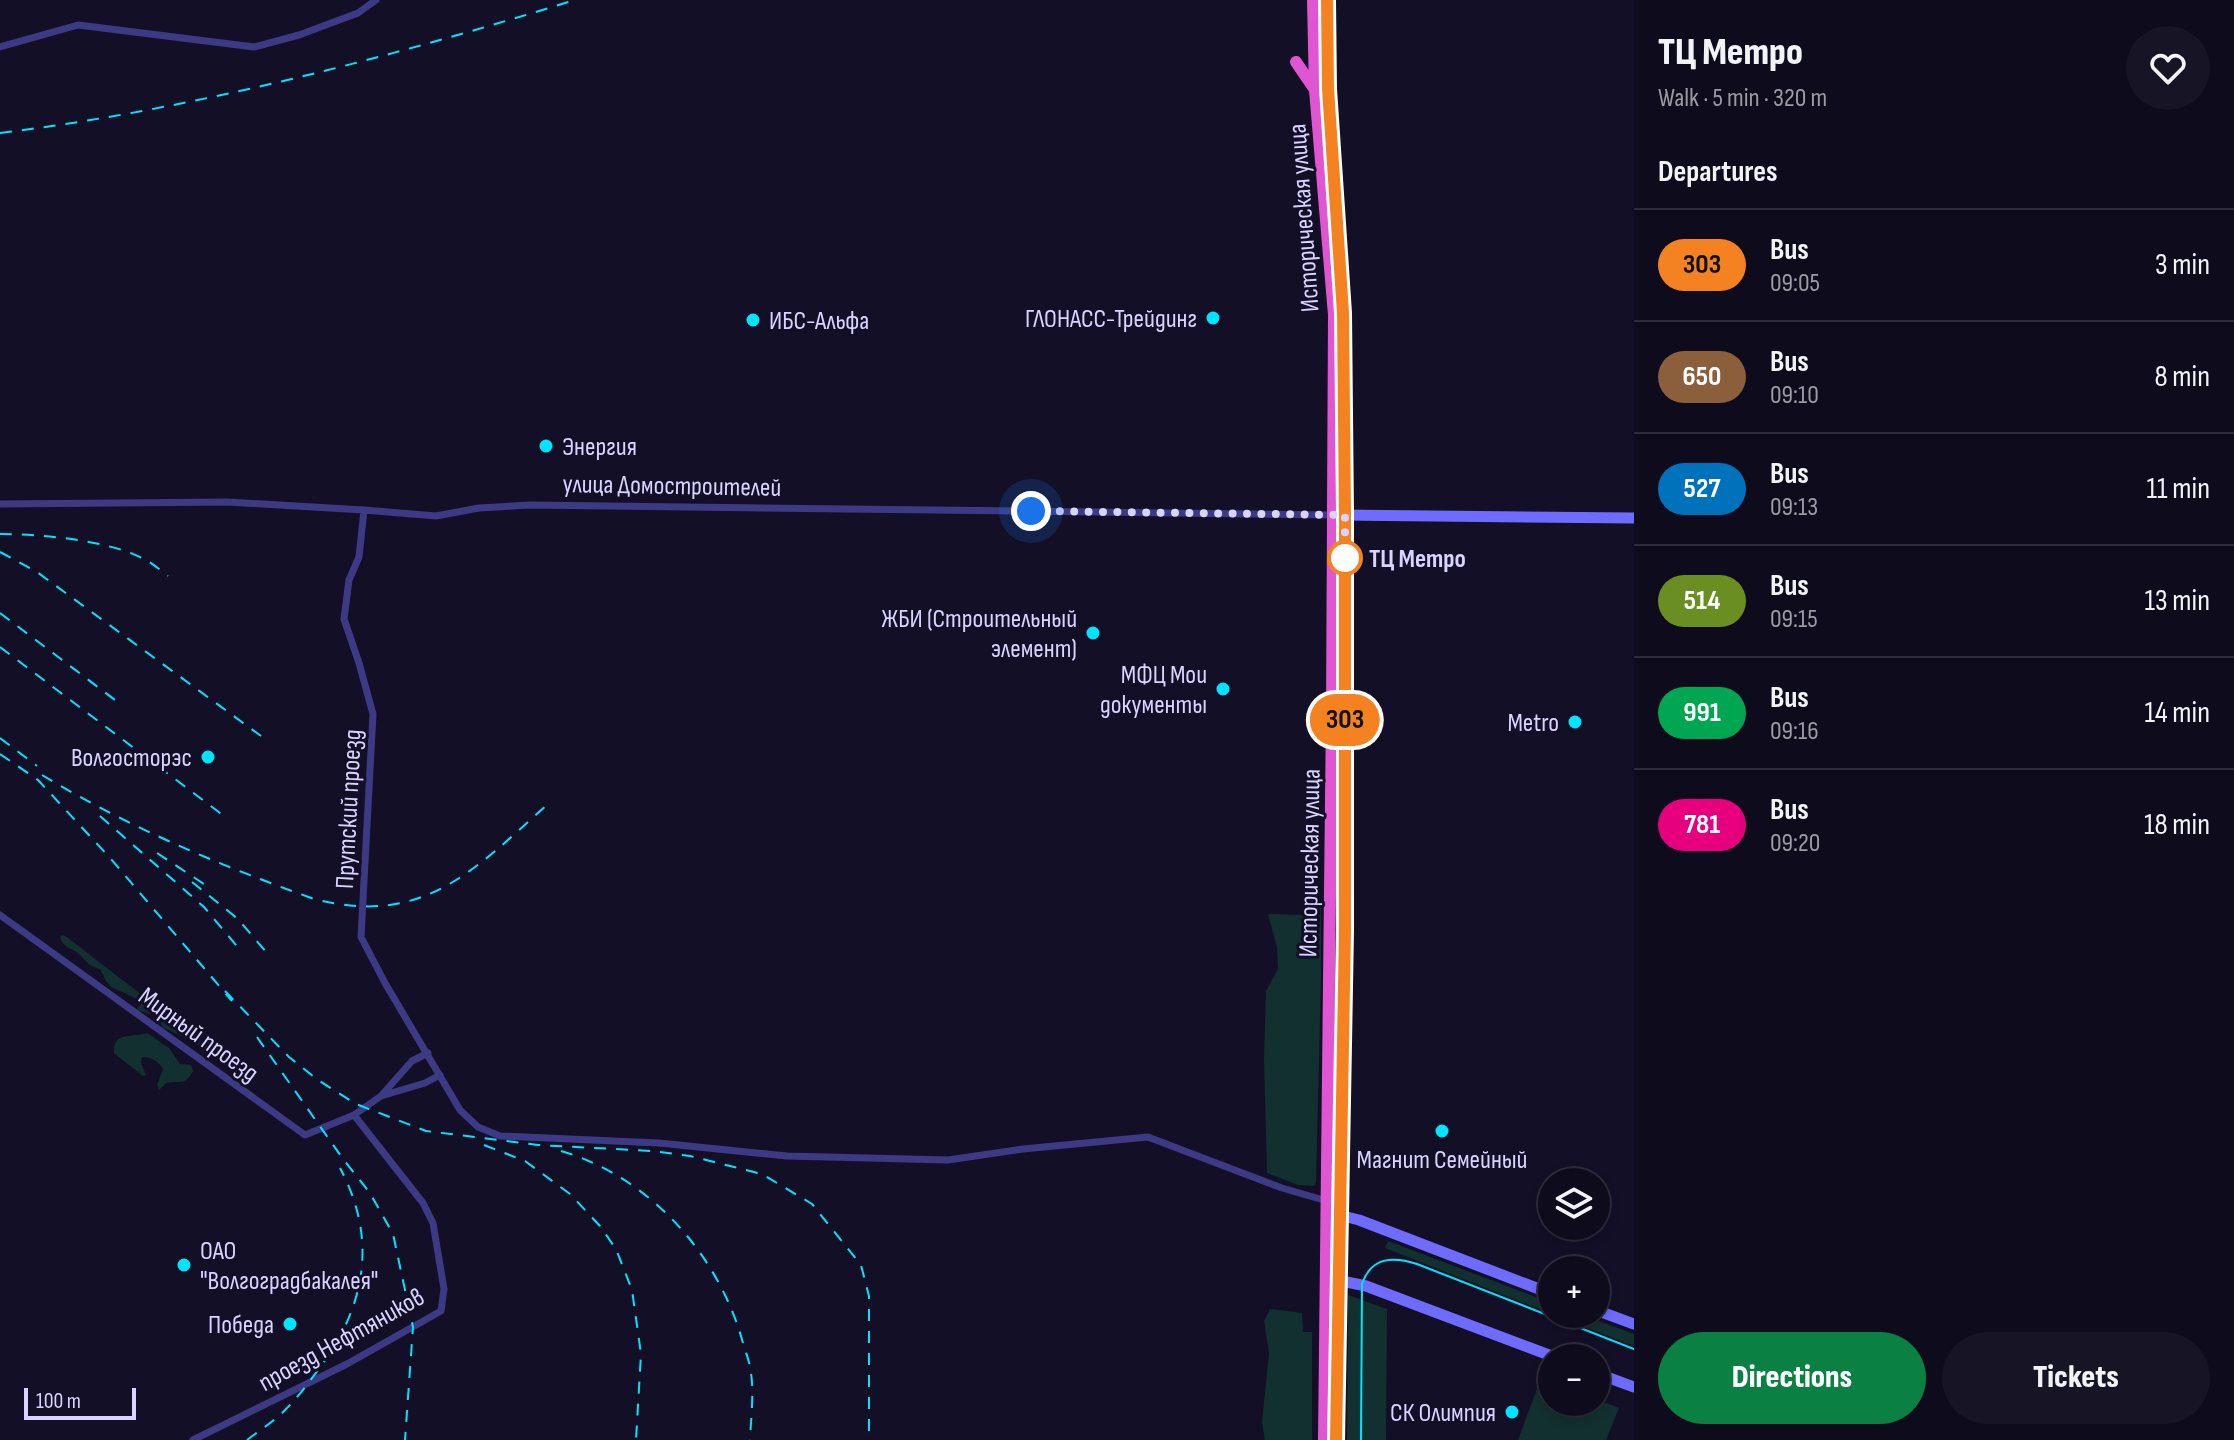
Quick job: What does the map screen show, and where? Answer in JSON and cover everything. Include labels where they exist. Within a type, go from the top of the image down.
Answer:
[{"type":"highway","name":"Историческая улица","points":[[1313,0],[1315,90],[1334,315],[1338,515]]},
{"type":"highway","name":"Историческая улица","points":[[1327,0],[1328,89],[1343,313],[1332,711],[1331,1209],[1336,1440]]},
{"type":"highway","name":"Историческая улица","points":[[1324,1440],[1332,1279]]},
{"type":"main road","points":[[1338,515],[1634,518]]},
{"type":"main road","points":[[1331,1209],[1538,1289]]},
{"type":"main road","points":[[1332,1279],[1366,1286],[1538,1351]]},
{"type":"main road","points":[[1610,1315],[1634,1324]]},
{"type":"main road","points":[[1610,1378],[1634,1387]]},
{"type":"street","points":[[0,47],[78,25],[254,47],[299,35],[358,13],[376,0]]},
{"type":"street","name":"улица Домостроителей","points":[[0,504],[227,502],[436,516],[479,508],[530,505],[1338,515]]},
{"type":"street","name":"Прутский проезд","points":[[364,510],[359,557],[349,580],[344,619],[373,714],[361,937],[460,1110],[478,1127],[500,1136],[659,1143],[787,1156],[948,1160],[1148,1137],[1331,1209]]},
{"type":"street","name":"Мирный проезд","points":[[0,915],[305,1135],[354,1115],[381,1096]]},
{"type":"street","points":[[381,1096],[412,1061],[428,1053]]},
{"type":"street","points":[[381,1096],[425,1083],[440,1075]]},
{"type":"street","name":"проезд Нефтяников","points":[[193,1440],[347,1364],[441,1311],[444,1289],[433,1223],[423,1203],[354,1115]]},
{"type":"green space","points":[[1304,902],[1321,902],[1314,1186],[1298,1185],[1267,1173],[1266,991],[1278,969],[1277,948],[1268,914],[1303,915]]},
{"type":"green space","points":[[62,935],[232,1065],[210,1058],[195,1043],[162,1027],[159,1017],[138,1010],[140,1000],[111,987],[100,969],[63,944]]},
{"type":"green space","points":[[147,1033],[169,1048],[180,1064],[191,1065],[193,1071],[187,1079],[166,1083],[159,1090],[157,1085],[163,1069],[157,1062],[142,1057],[146,1075],[143,1076],[114,1053],[116,1041],[120,1038]]},
{"type":"green space","points":[[1388,1241],[1538,1298],[1538,1308],[1385,1248]]},
{"type":"green space","points":[[1348,1295],[1387,1309],[1386,1440],[1347,1440]]},
{"type":"green space","points":[[1270,1309],[1302,1313],[1303,1332],[1312,1332],[1312,1440],[1265,1440],[1262,1422],[1269,1353],[1264,1321]]},
{"type":"green space","points":[[1610,1325],[1634,1334],[1634,1346],[1588,1328],[1610,1328]]},
{"type":"green space","points":[[1538,1386],[1538,1416],[1610,1416],[1610,1404],[1619,1408],[1606,1440],[1518,1440]]},
{"type":"tram line","points":[[1361,1440],[1362,1284],[1371,1268],[1384,1261],[1400,1260],[1417,1264],[1634,1349]]},
{"type":"railway","points":[[0,133],[218,96],[433,42],[575,0]]},
{"type":"railway","points":[[0,534],[92,542],[145,560],[168,576]]},
{"type":"railway","points":[[0,552],[37,572],[261,736]]},
{"type":"railway","points":[[0,613],[119,703]]},
{"type":"railway","points":[[0,647],[228,819]]},
{"type":"railway","points":[[0,738],[37,766]]},
{"type":"railway","points":[[0,754],[38,780],[111,859],[232,1001]]},
{"type":"railway","points":[[42,775],[107,812],[209,859],[314,899],[352,906],[386,905],[416,899],[444,887],[470,871],[548,804]]},
{"type":"railway","points":[[100,816],[204,907],[241,951]]},
{"type":"railway","points":[[157,853],[204,884]]},
{"type":"railway","points":[[192,882],[238,919],[267,953]]},
{"type":"railway","points":[[225,991],[289,1057],[318,1080],[356,1104],[426,1131],[538,1145],[690,1156],[762,1174],[812,1204],[861,1265],[869,1296],[869,1440]]},
{"type":"railway","points":[[257,1037],[370,1193],[393,1234],[413,1327],[405,1440]]},
{"type":"railway","points":[[484,1145],[525,1161],[570,1194],[600,1226],[616,1249],[632,1290],[641,1354],[636,1440]]},
{"type":"railway","points":[[561,1151],[593,1163],[624,1180],[651,1200],[698,1250],[732,1311],[749,1362],[752,1389],[750,1440]]},
{"type":"railway","points":[[247,1440],[282,1413],[310,1381],[334,1346],[356,1297],[362,1247],[359,1221],[352,1194],[340,1168]]},
{"type":"bus line","name":"303","points":[[1327,0],[1328,89],[1343,313],[1345,515],[1345,930],[1336,1440]]},
{"type":"place","name":"ГЛОНАСС-Трейдинг","points":[[1213,318]]},
{"type":"place","name":"ИБС-Альфа","points":[[753,320]]},
{"type":"place","name":"Энергия","points":[[546,446]]},
{"type":"place","name":"ТЦ Метро","points":[[1345,558]]},
{"type":"place","name":"ЖБИ (Строительный элемент)","points":[[1093,633]]},
{"type":"place","name":"МФЦ Мои документы","points":[[1223,689]]},
{"type":"place","name":"Metro","points":[[1575,722]]},
{"type":"place","name":"Волгосторэс","points":[[208,757]]},
{"type":"place","name":"Магнит Семейный","points":[[1442,1131]]},
{"type":"place","name":"ОАО \"Волгоградбакалея\"","points":[[184,1265]]},
{"type":"place","name":"Победа","points":[[290,1324]]},
{"type":"place","name":"СК Олимпия","points":[[1512,1412]]},
{"type":"route","points":[[1031,511],[1345,515],[1345,558]]}]
